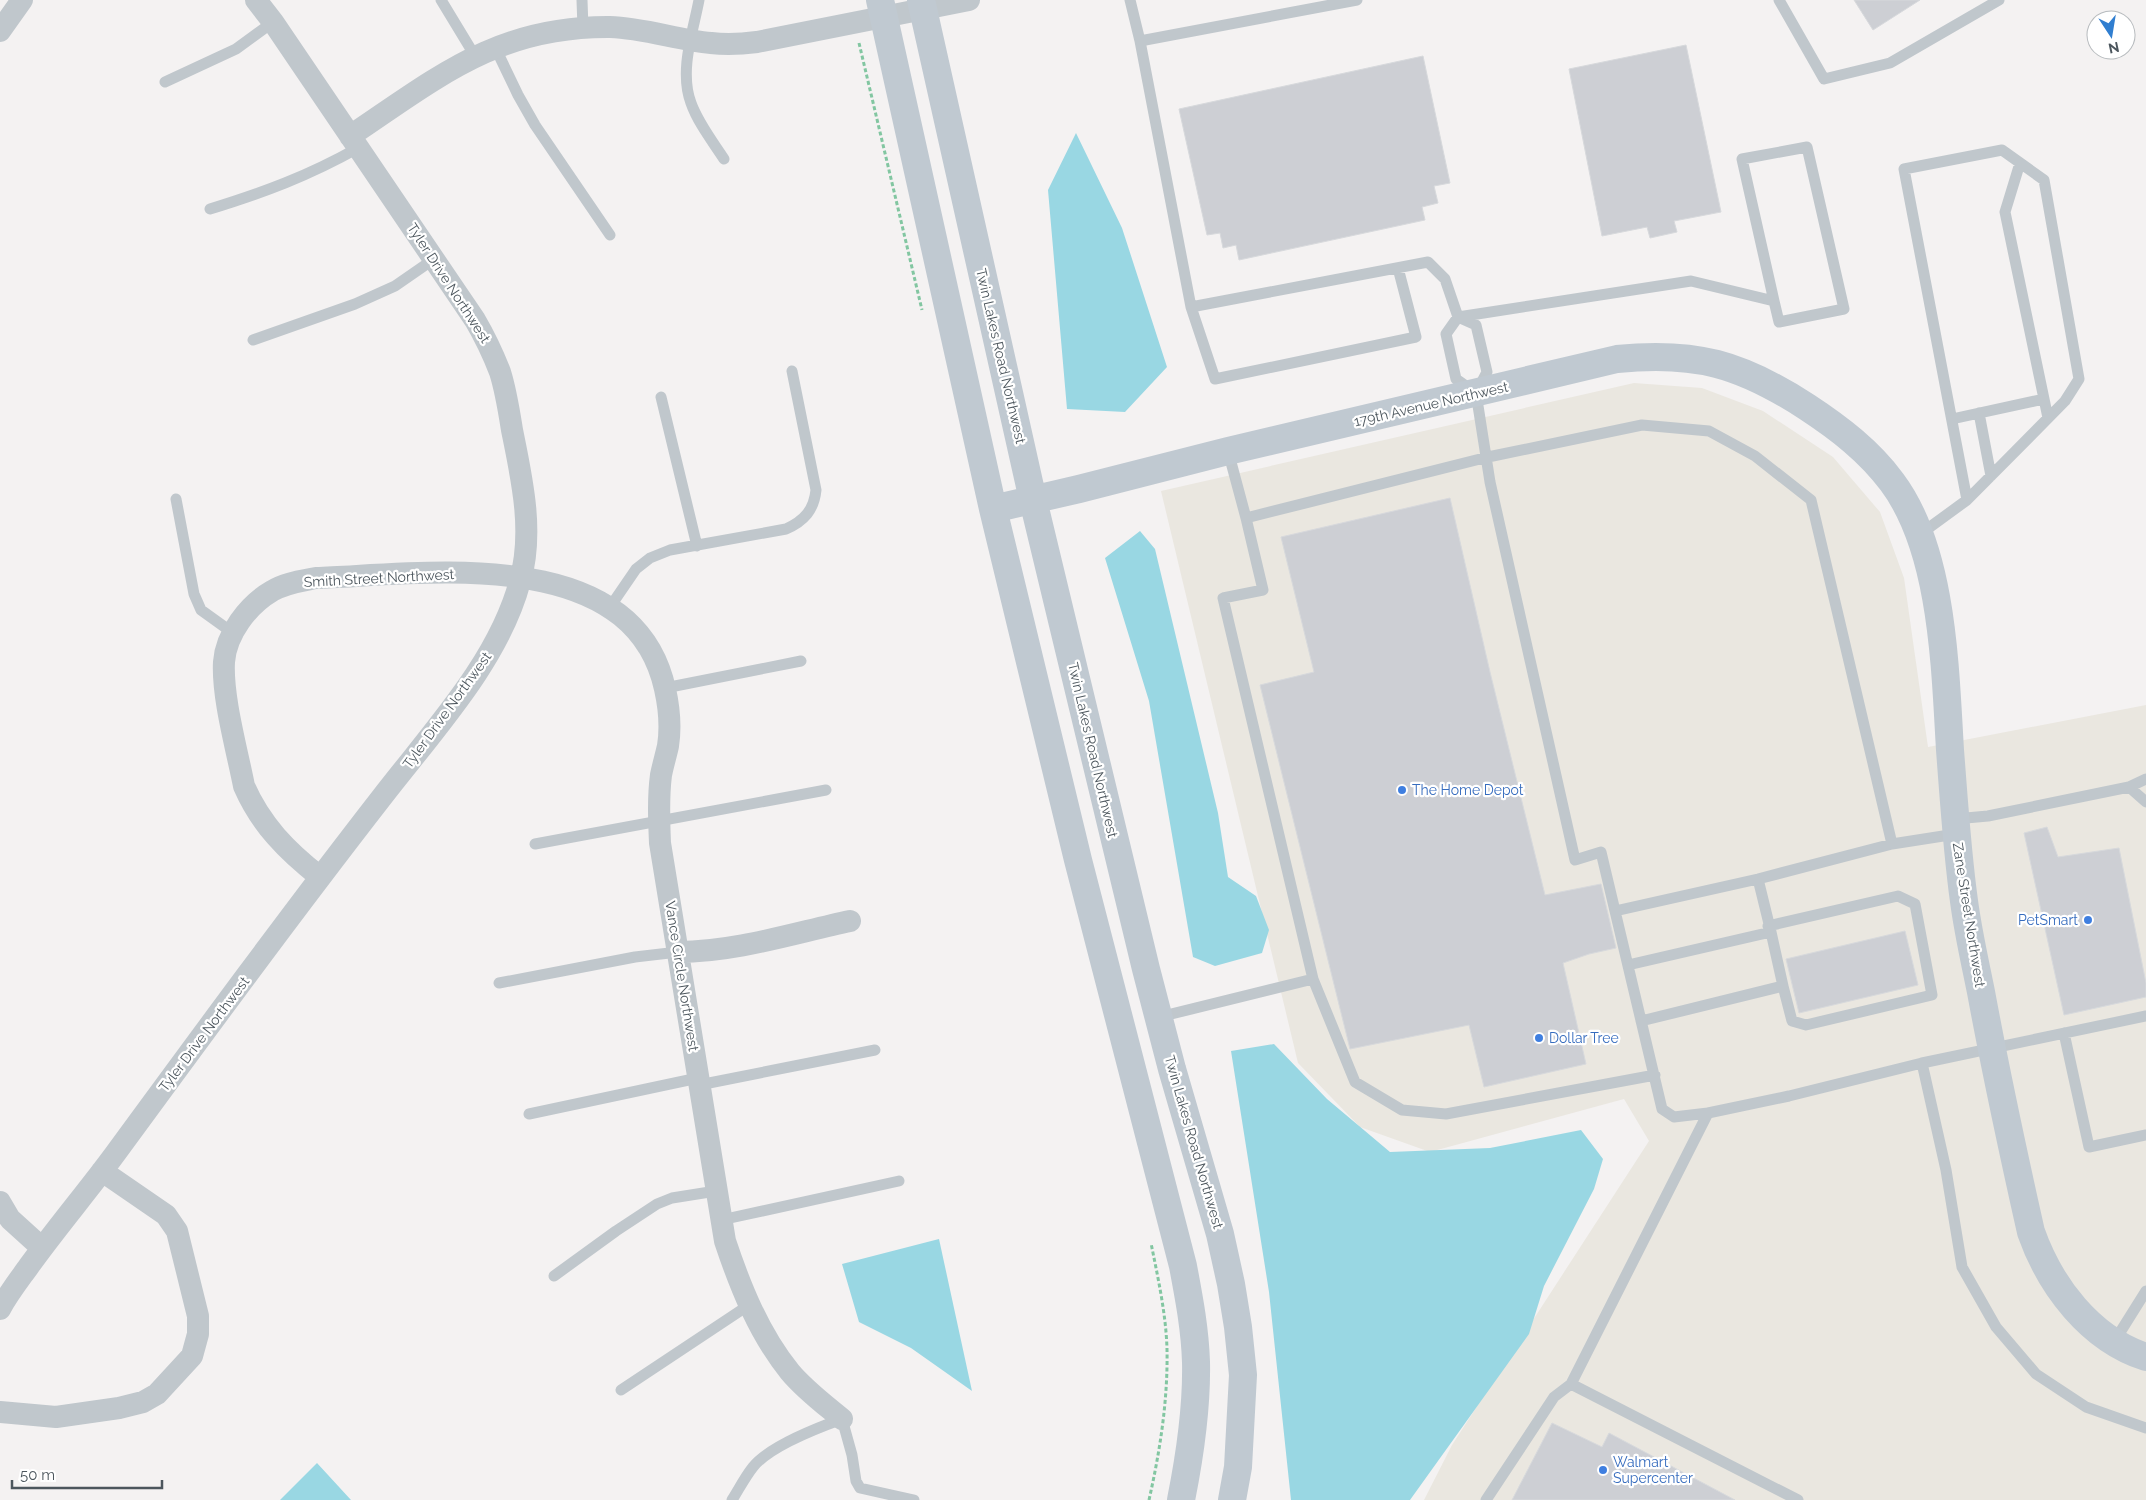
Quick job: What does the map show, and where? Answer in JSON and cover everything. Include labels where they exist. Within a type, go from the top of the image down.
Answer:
[{"type":"street","points":[[0,31],[22,0]]},
{"type":"street","name":"Tyler Drive Northwest","points":[[0,1309],[42,1248],[102,1171],[320,877],[466,689],[504,627],[522,577],[526,508],[523,484],[501,376],[489,344],[434,259],[273,22],[256,0]]},
{"type":"street","points":[[354,142],[448,71],[485,51],[554,30],[611,27],[726,44],[757,42],[882,8],[969,0]]},
{"type":"street","name":"Twin Lakes Road Northwest","points":[[922,5],[1034,500],[1146,969],[1172,1069],[1220,1234],[1238,1327],[1243,1376],[1242,1422],[1238,1467],[1232,1500]]},
{"type":"street","points":[[882,8],[993,509],[1078,860],[1183,1266],[1192,1317],[1196,1362],[1194,1407],[1181,1500]]},
{"type":"street","name":"179th Avenue Northwest","points":[[993,509],[1617,359],[1650,356],[1681,357],[1709,361],[1736,368],[1782,391],[1854,441]]},
{"type":"street","name":"Zane Street Northwest","points":[[1854,441],[1874,460],[1894,484],[1909,509],[1919,535],[1936,602],[1943,648],[1956,827],[1964,904],[1992,1050],[2031,1232],[2040,1257],[2056,1284],[2072,1305],[2092,1326],[2114,1342],[2146,1357]]},
{"type":"street","name":"Smith Street Northwest","points":[[320,877],[293,856],[277,839],[251,801],[244,786],[225,684],[224,660],[233,633],[253,605],[271,591],[289,583],[307,580],[481,572],[522,577]]},
{"type":"street","name":"Vance Circle Northwest","points":[[522,577],[588,595],[610,607],[632,625],[640,635],[656,664],[665,688],[669,732],[659,795],[660,843],[725,1241],[735,1273],[749,1305],[779,1358],[814,1396],[842,1419]]},
{"type":"street","points":[[678,952],[693,952],[741,945],[850,921]]},
{"type":"street","points":[[0,1412],[56,1417],[119,1408],[143,1402],[157,1394],[192,1356],[198,1334],[198,1316],[177,1230],[166,1215],[102,1171]]},
{"type":"street","points":[[0,1202],[10,1219],[42,1248]]},
{"type":"lane","points":[[440,0],[485,51],[518,95],[535,125],[610,235]]},
{"type":"lane","points":[[582,0],[583,28]]},
{"type":"lane","points":[[699,0],[691,40],[686,83],[690,103],[724,159]]},
{"type":"lane","points":[[1130,0],[1140,41],[1191,308],[1215,379],[1416,338],[1398,268]]},
{"type":"lane","points":[[1140,41],[1357,0]]},
{"type":"lane","points":[[1779,0],[1824,79],[1890,63],[1999,0]]},
{"type":"lane","points":[[165,82],[236,48],[273,22]]},
{"type":"lane","points":[[210,209],[266,192],[318,170],[354,142]]},
{"type":"lane","points":[[1807,147],[1844,309],[1779,322],[1774,301],[1742,159],[1807,147]]},
{"type":"lane","points":[[1919,535],[1967,500],[2065,401],[2079,379],[2044,180],[2002,150],[1904,168],[1967,500]]},
{"type":"lane","points":[[2020,162],[2005,212],[2048,418]]},
{"type":"lane","points":[[253,340],[355,304],[395,286],[434,259]]},
{"type":"lane","points":[[1191,308],[1428,262],[1445,279],[1458,317],[1476,325],[1487,372],[1476,393],[1488,457],[1490,482],[1575,860],[1602,852],[1662,1109],[1674,1117],[1708,1113],[1789,1096],[1922,1063],[1992,1050],[2146,1016]]},
{"type":"lane","points":[[1476,393],[1456,379],[1446,334],[1458,317],[1691,281],[1774,301]]},
{"type":"lane","points":[[610,607],[642,564],[650,558],[670,550],[786,529],[802,520],[813,505],[816,490],[792,371]]},
{"type":"lane","points":[[661,397],[697,546]]},
{"type":"lane","points":[[1952,419],[2044,399]]},
{"type":"lane","points":[[1979,413],[1991,476]]},
{"type":"lane","points":[[1246,518],[1488,457],[1642,425],[1709,431],[1755,456],[1811,500],[1892,844]]},
{"type":"lane","points":[[1228,451],[1263,590],[1223,598],[1313,979],[1355,1082],[1402,1110],[1446,1114],[1655,1075]]},
{"type":"lane","points":[[176,499],[194,594],[201,610],[233,633]]},
{"type":"lane","points":[[665,688],[801,661]]},
{"type":"lane","points":[[1615,911],[1758,879],[1956,827],[1988,816],[2129,787],[2146,780]]},
{"type":"lane","points":[[2129,787],[2146,802]]},
{"type":"lane","points":[[535,844],[826,790]]},
{"type":"lane","points":[[1628,965],[1770,929],[1898,896],[1915,904],[1932,995],[1806,1025],[1792,1021],[1783,986],[1770,929],[1758,879]]},
{"type":"lane","points":[[499,983],[635,957],[678,952]]},
{"type":"lane","points":[[1159,1017],[1313,979]]},
{"type":"lane","points":[[1641,1021],[1783,986]]},
{"type":"lane","points":[[2064,1033],[2088,1147],[2146,1136]]},
{"type":"lane","points":[[529,1114],[875,1050]]},
{"type":"lane","points":[[1922,1063],[1946,1170],[1962,1267],[1996,1327],[2036,1374],[2086,1407],[2146,1428]]},
{"type":"lane","points":[[1486,1500],[1554,1396],[1571,1384],[1708,1113]]},
{"type":"lane","points":[[721,1220],[899,1181]]},
{"type":"lane","points":[[554,1276],[657,1204],[672,1198],[716,1191]]},
{"type":"lane","points":[[2114,1342],[2146,1291]]},
{"type":"lane","points":[[621,1390],[749,1305]]},
{"type":"lane","points":[[1571,1384],[1798,1500]]},
{"type":"lane","points":[[732,1500],[752,1467],[760,1460],[806,1432],[842,1419],[852,1455],[856,1481],[860,1488],[914,1500]]},
{"type":"shaded area","points":[[1634,383],[1702,388],[1763,411],[1833,457],[1880,512],[1904,578],[1928,747],[2146,705],[2146,1500],[1424,1500],[1452,1445],[1649,1141],[1624,1099],[1430,1152],[1360,1127],[1298,1063],[1161,491]]},
{"type":"water","points":[[1076,133],[1122,228],[1167,367],[1125,412],[1067,409],[1048,190]]},
{"type":"water","points":[[1140,531],[1155,549],[1218,813],[1228,877],[1256,896],[1269,930],[1262,953],[1215,966],[1193,957],[1149,701],[1105,558]]},
{"type":"water","points":[[1274,1044],[1327,1099],[1390,1152],[1490,1148],[1581,1130],[1603,1159],[1594,1189],[1544,1286],[1529,1334],[1410,1500],[1291,1500],[1269,1292],[1231,1051]]},
{"type":"water","points":[[939,1239],[972,1391],[911,1348],[859,1322],[842,1264]]},
{"type":"water","points":[[317,1463],[351,1500],[280,1500]]},
{"type":"building","points":[[1854,0],[1920,0],[1873,30]]},
{"type":"building","points":[[1686,45],[1721,212],[1674,221],[1677,232],[1650,238],[1647,227],[1602,236],[1569,69]]},
{"type":"building","points":[[1423,56],[1450,183],[1434,186],[1438,203],[1422,207],[1425,220],[1239,260],[1236,245],[1223,248],[1220,233],[1207,235],[1179,109]]},
{"type":"building","name":"The Home Depot","points":[[1450,498],[1490,672],[1545,895],[1601,884],[1616,948],[1589,954],[1563,963],[1586,1064],[1484,1087],[1469,1025],[1350,1049],[1260,685],[1314,672],[1281,537]]},
{"type":"building","name":"PetSmart","points":[[2047,827],[2058,857],[2119,848],[2146,983],[2146,997],[2064,1015],[2024,833]]},
{"type":"building","points":[[1905,931],[1918,985],[1799,1013],[1786,959]]},
{"type":"building","name":"Walmart Supercenter","points":[[1552,1423],[1602,1447],[1609,1433],[1735,1500],[1512,1500]]},
{"type":"place","name":"The Home Depot","points":[[1402,790]]},
{"type":"place","name":"PetSmart","points":[[2088,920]]},
{"type":"place","name":"Dollar Tree","points":[[1539,1038]]},
{"type":"place","name":"Walmart Supercenter","points":[[1603,1470]]}]
